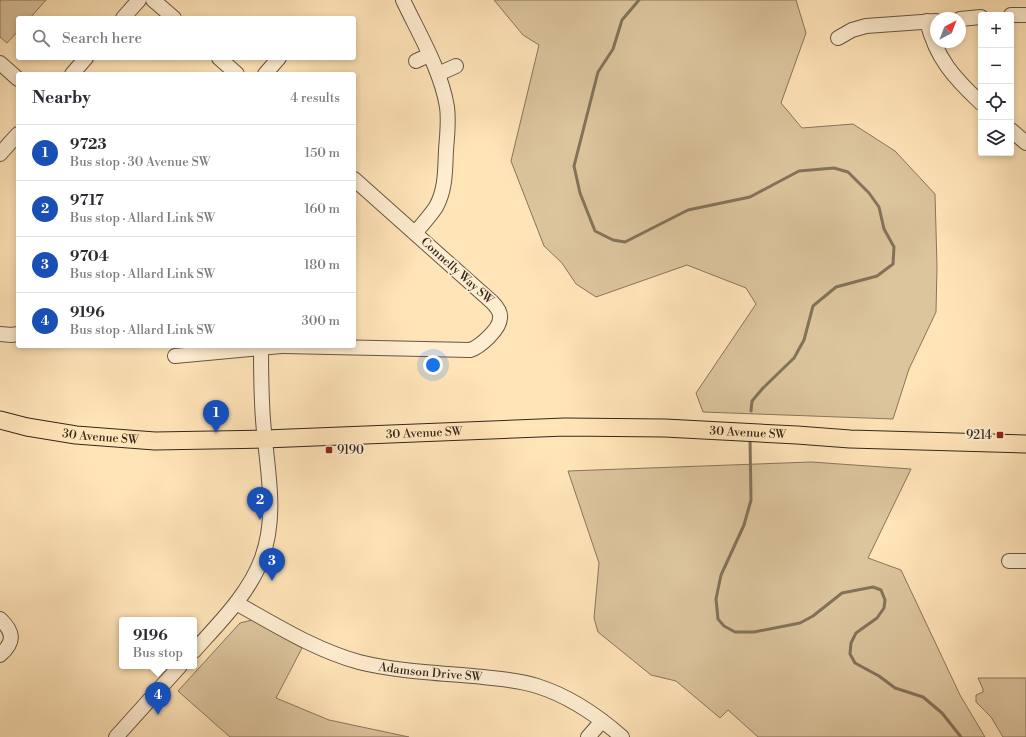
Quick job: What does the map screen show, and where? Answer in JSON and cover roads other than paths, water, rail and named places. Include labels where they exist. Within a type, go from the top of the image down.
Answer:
[{"type":"main road","name":"30 Avenue SW","points":[[0,420],[27,427],[76,435],[147,441],[265,439],[565,427],[665,428],[850,439],[1026,444]]},
{"type":"main road","name":"30 Avenue SW","points":[[850,439],[897,447],[1026,452]]},
{"type":"street","points":[[125,16],[139,0]]},
{"type":"street","points":[[153,0],[172,16]]},
{"type":"street","points":[[403,0],[438,74],[444,92],[448,123],[445,179],[442,193],[436,206],[415,233]]},
{"type":"street","points":[[1014,15],[1026,15]]},
{"type":"street","points":[[966,18],[978,17]]},
{"type":"street","points":[[838,38],[852,30],[866,26],[930,21]]},
{"type":"street","points":[[937,48],[956,79],[978,100]]},
{"type":"street","points":[[416,61],[429,55]]},
{"type":"street","points":[[74,72],[84,60]]},
{"type":"street","points":[[221,60],[235,72]]},
{"type":"street","points":[[267,72],[277,60]]},
{"type":"street","points":[[0,63],[16,78]]},
{"type":"street","points":[[438,74],[456,66]]},
{"type":"street","points":[[1014,133],[1026,143]]},
{"type":"street","points":[[0,154],[16,136]]},
{"type":"street","name":"Connelly Way SW","points":[[356,181],[496,307],[500,318],[497,327],[479,346],[470,350],[356,347]]},
{"type":"street","points":[[0,334],[16,334]]},
{"type":"street","points":[[175,356],[251,348]]},
{"type":"street","points":[[197,648],[236,603],[262,559],[270,531],[271,506],[265,439],[261,348]]},
{"type":"street","points":[[1010,561],[1026,561]]},
{"type":"street","name":"Adamson Drive SW","points":[[236,603],[312,644],[353,659],[388,667],[527,683],[554,692],[570,700],[602,721],[622,737]]},
{"type":"street","points":[[0,619],[9,629],[12,636],[9,645],[0,655]]},
{"type":"street","points":[[119,736],[177,669]]},
{"type":"street","points":[[588,737],[602,721]]},
{"type":"waterway","points":[[639,0],[622,20],[613,49],[598,72],[574,166],[580,193],[595,231],[613,240],[625,242],[688,210],[750,197],[799,171],[834,168],[848,172],[869,193],[879,207],[884,229],[894,247],[893,264],[877,276],[836,287],[813,306],[804,340],[794,358],[763,388],[752,401],[751,411]]},
{"type":"waterway","points":[[750,439],[751,500],[744,525],[721,575],[716,599],[718,619],[724,626],[735,632],[754,632],[800,623],[813,616],[842,593],[873,587],[881,590],[885,600],[884,608],[877,618],[856,633],[851,643],[850,654],[855,663],[879,676],[895,688],[923,697],[942,713],[961,737]]},
{"type":"place","name":"9723","points":[[216,433]]},
{"type":"place","name":"9214","points":[[1000,435]]},
{"type":"place","name":"9190","points":[[329,450]]},
{"type":"place","name":"9717","points":[[260,520]]},
{"type":"place","name":"9704","points":[[272,581]]},
{"type":"place","name":"9196","points":[[158,715]]}]
